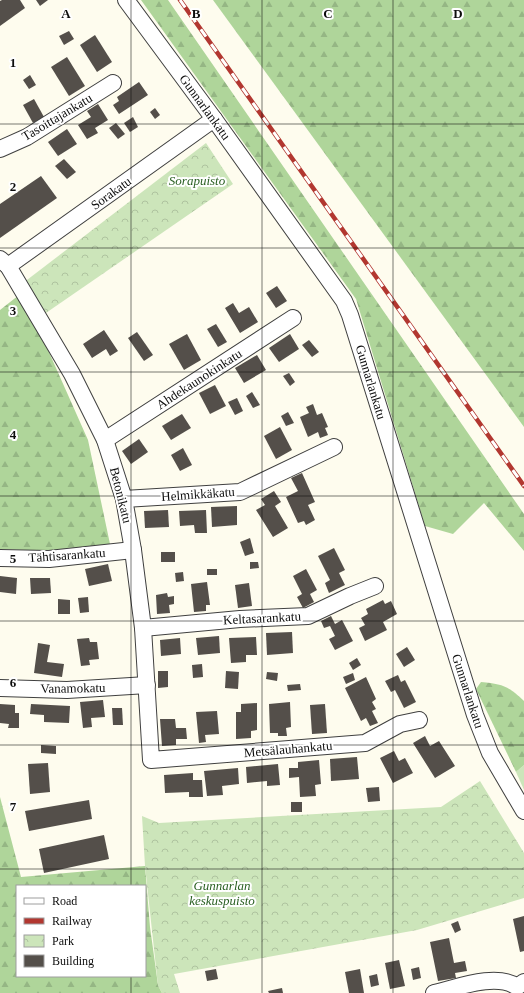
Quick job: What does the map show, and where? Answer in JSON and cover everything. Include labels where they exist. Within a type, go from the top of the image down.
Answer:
[{"type":"street","name":"Gunnarlankatu","points":[[126,0],[214,119],[344,300],[350,315],[475,715],[490,753],[524,811]]},
{"type":"street","name":"Tasoittajankatu","points":[[0,149],[28,137],[113,83]]},
{"type":"street","name":"Sorakatu","points":[[4,263],[214,119]]},
{"type":"street","name":"Betonikatu","points":[[4,263],[72,374],[105,440],[124,499],[133,550],[143,628],[151,760]]},
{"type":"street","name":"Ahdekaunokinkatu","points":[[105,440],[293,318]]},
{"type":"street","name":"Helmikkäkatu","points":[[124,499],[240,492],[334,447]]},
{"type":"street","name":"Tähtisarankatu","points":[[0,558],[49,559],[133,550]]},
{"type":"street","name":"Keltasarankatu","points":[[143,628],[240,619],[308,616],[375,586]]},
{"type":"street","name":"Vanamokatu","points":[[0,688],[67,690],[146,685]]},
{"type":"street","name":"Metsälauhankatu","points":[[151,760],[365,743],[400,724],[419,720]]},
{"type":"street","points":[[434,993],[480,982],[497,980],[511,982],[519,987]]},
{"type":"green space","points":[[141,0],[168,0],[524,514],[524,551],[484,503],[453,534],[425,526],[356,299]]},
{"type":"green space","points":[[213,0],[524,0],[524,427]]},
{"type":"green space","name":"Sorapuisto","points":[[206,143],[233,184],[43,315],[23,283]]},
{"type":"green space","points":[[33,284],[48,350],[88,440],[110,544],[49,551],[0,549],[0,310]]},
{"type":"green space","points":[[481,682],[505,687],[514,692],[524,701],[524,765],[516,772],[476,689]]},
{"type":"green space","points":[[524,765],[524,790],[516,772]]},
{"type":"green space","name":"Gunnarlan keskuspuisto","points":[[480,781],[524,853],[524,898],[417,930],[174,974],[180,993],[162,993],[158,986],[145,866],[142,816],[159,823],[441,807]]},
{"type":"green space","points":[[0,797],[21,877],[145,866],[150,927],[158,985],[162,993],[0,993]]},
{"type":"building","points":[[20,0],[25,8],[0,26],[0,1]]},
{"type":"building","points":[[36,0],[48,0],[40,6]]},
{"type":"building","points":[[69,31],[74,39],[64,45],[59,36]]},
{"type":"building","points":[[95,35],[112,62],[97,72],[80,45]]},
{"type":"building","points":[[67,57],[85,86],[69,96],[51,67]]},
{"type":"building","points":[[30,75],[36,85],[29,89],[23,80]]},
{"type":"building","points":[[139,82],[148,95],[119,114],[113,105],[119,101],[117,97]]},
{"type":"building","points":[[34,99],[44,117],[33,123],[23,105]]},
{"type":"building","points":[[98,104],[108,120],[95,128],[98,133],[87,139],[78,125],[91,117],[87,111]]},
{"type":"building","points":[[155,108],[160,115],[155,119],[150,112]]},
{"type":"building","points":[[133,117],[138,127],[130,132],[124,123]]},
{"type":"building","points":[[116,123],[125,134],[118,139],[109,128]]},
{"type":"building","points":[[67,129],[77,144],[58,156],[48,142]]},
{"type":"building","points":[[64,159],[76,172],[67,179],[55,166]]},
{"type":"building","points":[[41,176],[57,198],[0,238],[0,204]]},
{"type":"building","points":[[277,286],[287,301],[276,308],[266,293]]},
{"type":"building","points":[[233,303],[239,313],[249,307],[258,322],[240,333],[225,308]]},
{"type":"building","points":[[216,324],[227,342],[218,347],[207,329]]},
{"type":"building","points":[[104,330],[118,351],[110,356],[106,349],[92,358],[83,344]]},
{"type":"building","points":[[137,332],[153,355],[144,361],[128,338]]},
{"type":"building","points":[[187,334],[201,360],[184,370],[169,344]]},
{"type":"building","points":[[290,334],[299,349],[279,362],[269,348]]},
{"type":"building","points":[[309,340],[319,352],[312,357],[302,345]]},
{"type":"building","points":[[257,355],[266,370],[244,383],[235,368]]},
{"type":"building","points":[[289,373],[295,382],[290,386],[283,376]]},
{"type":"building","points":[[215,385],[226,406],[210,414],[199,393]]},
{"type":"building","points":[[252,392],[260,405],[253,408],[246,396]]},
{"type":"building","points":[[237,398],[243,411],[235,415],[228,402]]},
{"type":"building","points":[[313,404],[317,415],[322,413],[328,427],[325,428],[328,435],[320,438],[318,432],[308,437],[300,417],[309,413],[306,407]]},
{"type":"building","points":[[288,412],[294,423],[286,426],[281,416]]},
{"type":"building","points":[[182,414],[191,428],[171,440],[162,426]]},
{"type":"building","points":[[280,427],[292,450],[276,459],[264,436]]},
{"type":"building","points":[[139,439],[148,452],[131,464],[122,451]]},
{"type":"building","points":[[183,448],[192,465],[180,471],[171,455]]},
{"type":"building","points":[[302,473],[315,502],[308,505],[315,520],[306,525],[304,521],[298,523],[286,497],[298,491],[291,478]]},
{"type":"building","points":[[274,491],[281,502],[275,506],[288,528],[273,537],[256,510],[265,505],[261,499]]},
{"type":"building","points":[[237,506],[237,525],[212,527],[211,507]]},
{"type":"building","points":[[168,510],[169,527],[145,528],[144,511]]},
{"type":"building","points":[[206,510],[207,533],[195,533],[194,525],[180,526],[179,511]]},
{"type":"building","points":[[250,538],[254,553],[245,556],[240,542]]},
{"type":"building","points":[[334,548],[345,570],[339,573],[345,585],[329,593],[325,583],[330,580],[318,556]]},
{"type":"building","points":[[161,552],[175,552],[175,562],[161,562]]},
{"type":"building","points":[[250,562],[258,562],[259,568],[250,569]]},
{"type":"building","points":[[108,564],[112,581],[89,586],[85,569]]},
{"type":"building","points":[[207,569],[217,569],[217,575],[207,575]]},
{"type":"building","points":[[306,569],[317,590],[310,594],[314,602],[303,608],[297,597],[302,594],[293,576]]},
{"type":"building","points":[[183,572],[184,581],[176,582],[175,573]]},
{"type":"building","points":[[0,576],[17,578],[16,594],[0,592]]},
{"type":"building","points":[[30,578],[50,578],[51,593],[31,594]]},
{"type":"building","points":[[207,582],[210,605],[206,605],[206,611],[194,612],[191,584]]},
{"type":"building","points":[[249,583],[252,606],[238,608],[235,585]]},
{"type":"building","points":[[167,593],[168,597],[174,596],[174,604],[169,605],[170,613],[157,614],[156,595]]},
{"type":"building","points":[[88,597],[89,612],[80,613],[78,598]]},
{"type":"building","points":[[58,599],[70,600],[70,614],[58,614]]},
{"type":"building","points":[[383,600],[385,604],[391,601],[397,614],[383,622],[387,630],[365,641],[359,628],[365,625],[361,618],[368,614],[366,609]]},
{"type":"building","points":[[331,616],[335,624],[342,620],[353,641],[335,650],[329,639],[335,636],[330,626],[324,628],[321,621]]},
{"type":"building","points":[[292,632],[293,653],[267,655],[266,633]]},
{"type":"building","points":[[219,636],[220,653],[198,655],[196,638]]},
{"type":"building","points":[[256,637],[257,655],[246,655],[246,662],[231,663],[229,638]]},
{"type":"building","points":[[89,638],[90,642],[97,642],[99,659],[89,660],[90,665],[81,666],[77,639]]},
{"type":"building","points":[[180,638],[181,654],[161,656],[160,640]]},
{"type":"building","points":[[38,643],[50,645],[47,662],[64,664],[62,677],[34,673]]},
{"type":"building","points":[[407,647],[415,660],[404,667],[396,654]]},
{"type":"building","points":[[357,658],[361,665],[353,670],[349,663]]},
{"type":"building","points":[[202,664],[203,677],[193,678],[192,665]]},
{"type":"building","points":[[158,671],[168,671],[168,687],[158,688]]},
{"type":"building","points":[[226,671],[239,672],[238,689],[225,688]]},
{"type":"building","points":[[267,672],[278,673],[277,681],[266,679]]},
{"type":"building","points":[[353,673],[355,680],[346,684],[343,677]]},
{"type":"building","points":[[398,675],[401,682],[405,680],[416,702],[404,708],[395,690],[391,692],[385,681]]},
{"type":"building","points":[[366,677],[376,699],[372,702],[376,709],[372,711],[378,723],[370,726],[366,718],[361,721],[345,688]]},
{"type":"building","points":[[300,684],[301,690],[288,691],[287,685]]},
{"type":"building","points":[[103,700],[105,717],[91,718],[92,727],[83,728],[80,702]]},
{"type":"building","points":[[290,702],[291,727],[286,728],[287,736],[278,736],[278,733],[270,733],[269,704]]},
{"type":"building","points":[[257,703],[257,730],[251,731],[251,738],[236,739],[236,712],[241,712],[241,704]]},
{"type":"building","points":[[0,704],[15,705],[15,713],[19,713],[19,728],[8,728],[9,724],[0,723]]},
{"type":"building","points":[[31,704],[70,706],[69,723],[44,722],[44,715],[30,714]]},
{"type":"building","points":[[325,704],[327,733],[312,734],[310,705]]},
{"type":"building","points":[[112,708],[122,708],[123,725],[113,725]]},
{"type":"building","points":[[217,711],[219,734],[205,735],[206,742],[199,743],[196,712]]},
{"type":"building","points":[[160,719],[175,719],[176,728],[186,728],[187,739],[176,739],[176,745],[162,746]]},
{"type":"building","points":[[425,736],[430,746],[439,741],[455,766],[435,778],[413,743]]},
{"type":"building","points":[[41,745],[56,746],[56,754],[41,753]]},
{"type":"building","points":[[394,751],[399,761],[405,758],[413,773],[393,783],[380,758]]},
{"type":"building","points":[[357,757],[359,779],[331,781],[330,759]]},
{"type":"building","points":[[319,760],[321,784],[315,785],[316,796],[300,797],[299,777],[289,778],[289,768],[298,768],[298,762]]},
{"type":"building","points":[[48,763],[50,792],[30,794],[28,764]]},
{"type":"building","points":[[278,764],[280,785],[267,786],[267,781],[247,783],[246,767]]},
{"type":"building","points":[[238,768],[239,784],[222,786],[223,795],[207,796],[204,771]]},
{"type":"building","points":[[193,773],[193,780],[202,780],[203,797],[189,797],[189,792],[165,793],[164,775]]},
{"type":"building","points":[[379,787],[380,801],[368,802],[366,788]]},
{"type":"building","points":[[89,800],[92,819],[29,831],[25,811]]},
{"type":"building","points":[[291,802],[302,802],[302,812],[291,812]]},
{"type":"building","points":[[104,835],[109,859],[44,873],[39,849]]},
{"type":"building","points":[[524,916],[524,951],[520,952],[513,919]]},
{"type":"building","points":[[458,921],[461,930],[455,933],[451,924]]},
{"type":"building","points":[[449,938],[454,963],[465,961],[467,971],[455,973],[456,978],[438,981],[430,942]]},
{"type":"building","points":[[399,960],[405,986],[390,989],[385,963]]},
{"type":"building","points":[[419,967],[421,978],[413,980],[411,969]]},
{"type":"building","points":[[216,969],[218,979],[207,981],[205,971]]},
{"type":"building","points":[[360,969],[364,993],[349,993],[345,972]]},
{"type":"building","points":[[377,974],[379,985],[371,987],[369,976]]},
{"type":"building","points":[[282,988],[283,993],[269,993],[268,991]]},
{"type":"railway","points":[[180,0],[524,486]]}]
